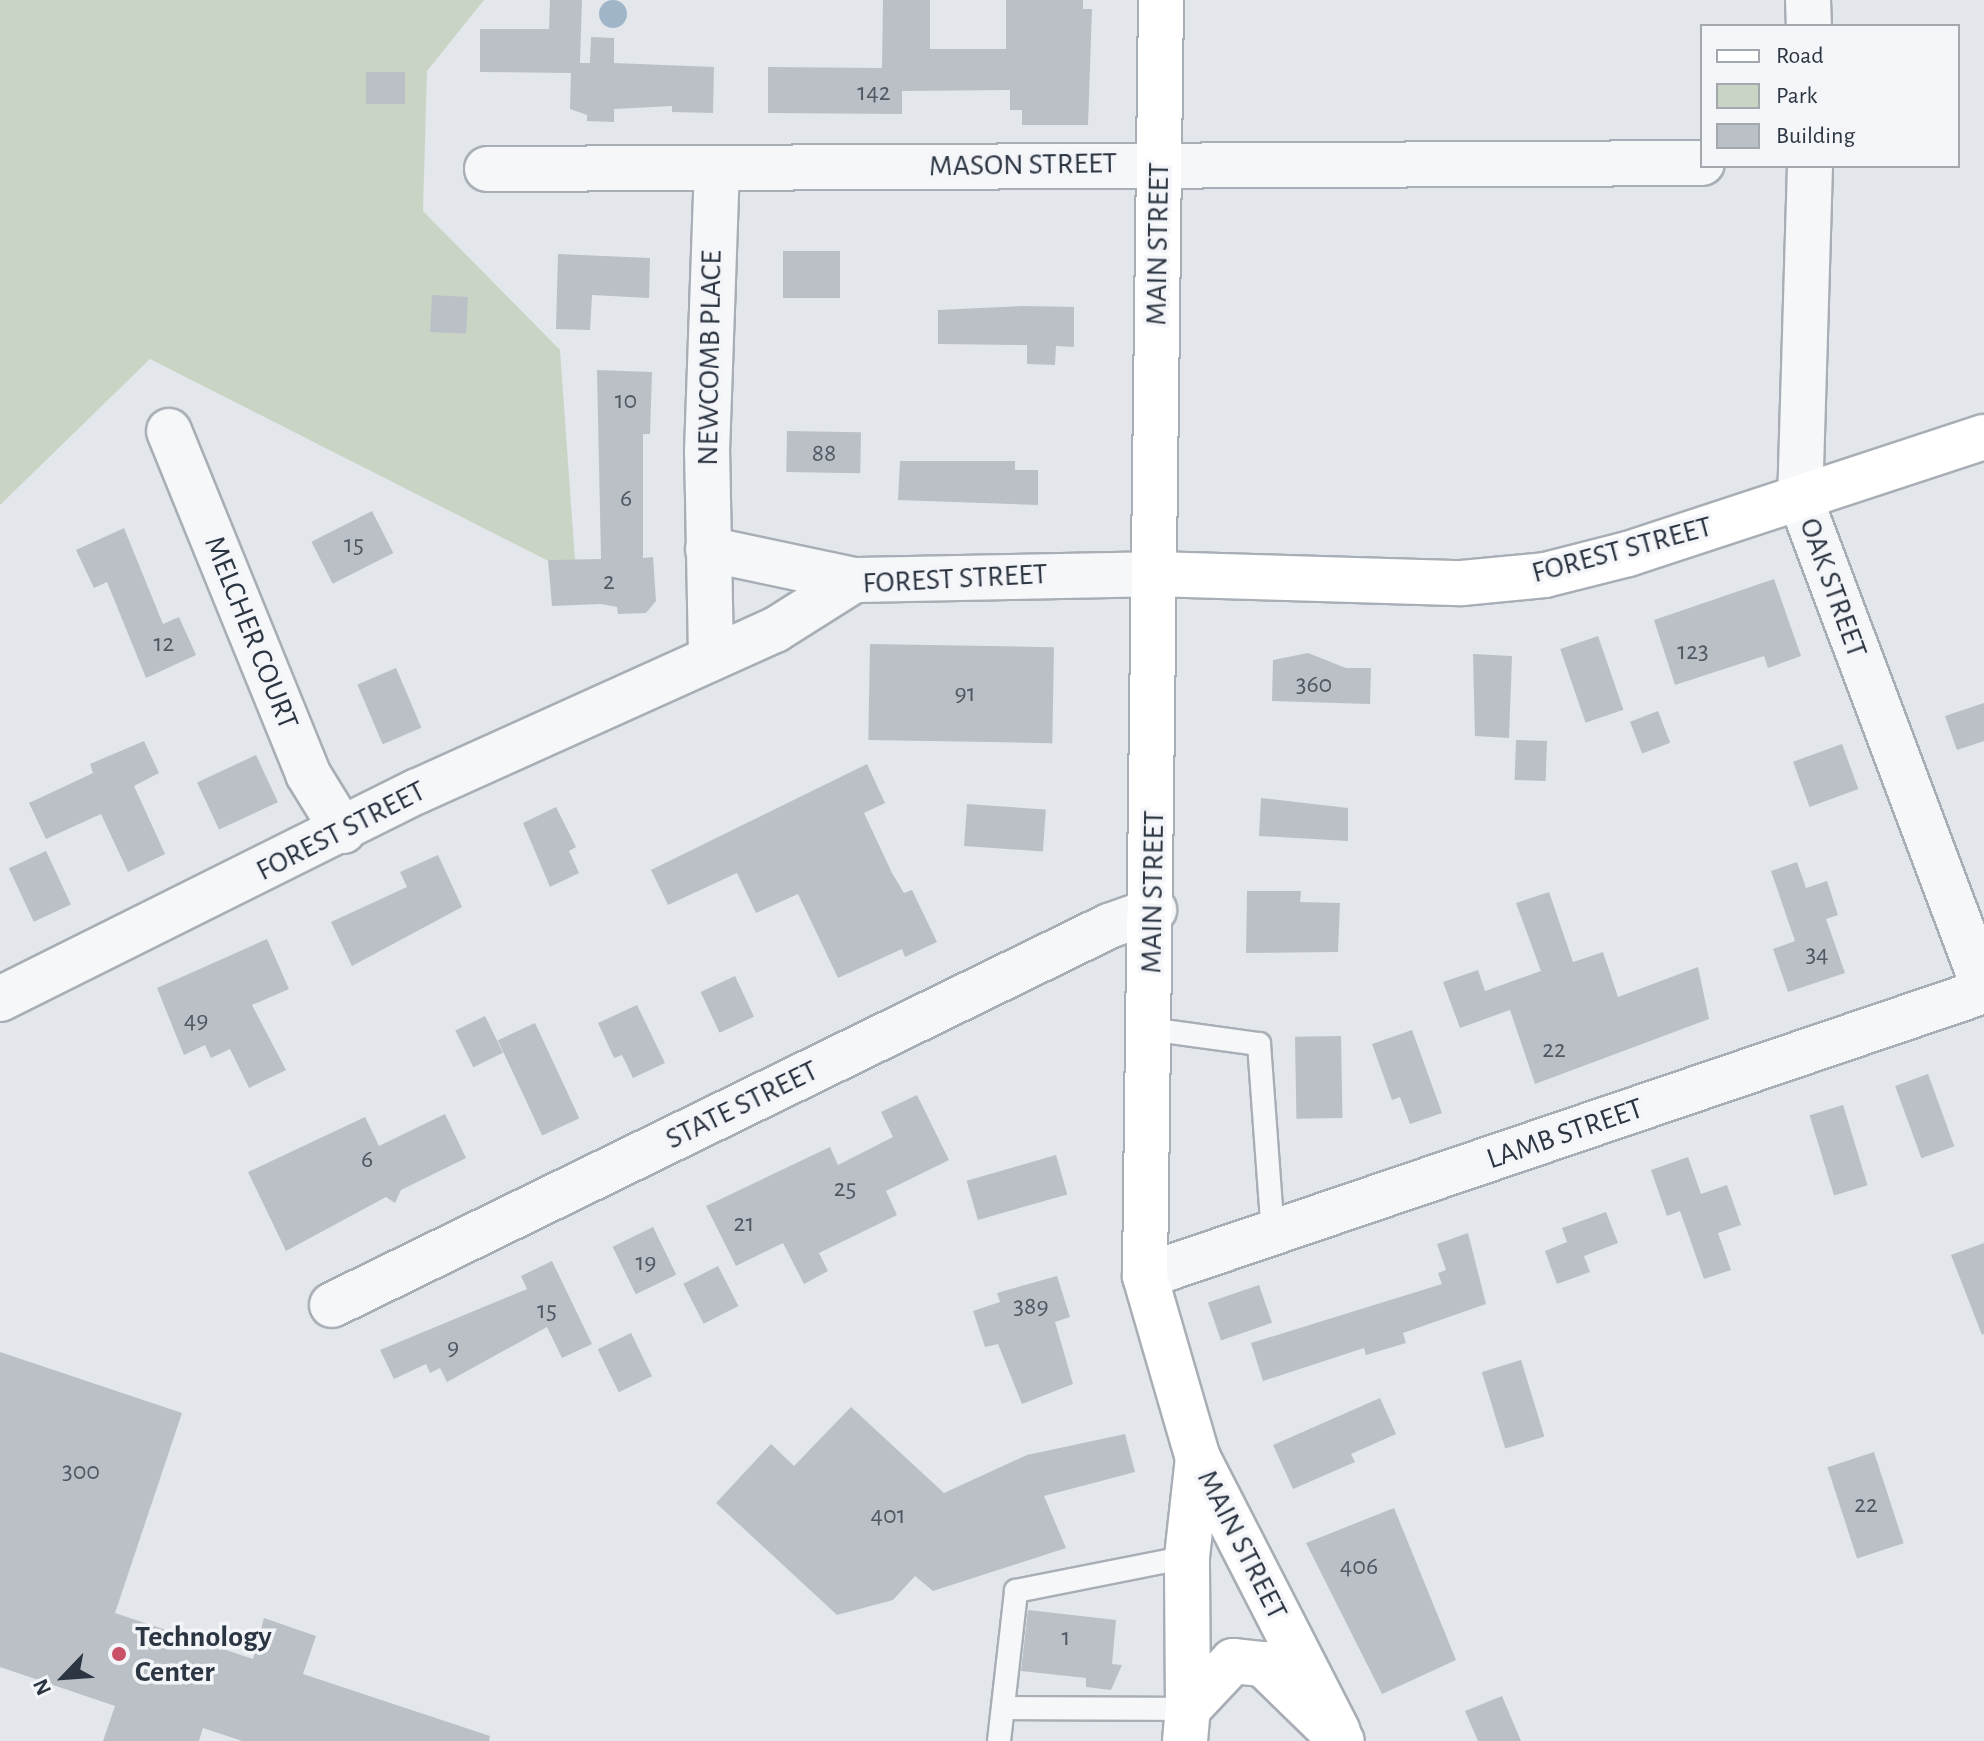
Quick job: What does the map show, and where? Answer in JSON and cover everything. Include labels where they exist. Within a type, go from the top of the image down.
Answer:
[{"type":"main road","name":"MAIN STREET","points":[[1161,0],[1154,574],[1154,910],[1145,1276],[1198,1458],[1341,1737]]},
{"type":"main road","name":"FOREST STREET","points":[[1154,574],[1462,583],[1545,575],[1800,498],[1984,437]]},
{"type":"main road","points":[[1186,1725],[1187,1557],[1198,1458]]},
{"type":"main road","points":[[1186,1725],[1233,1661],[1263,1664],[1341,1737]]},
{"type":"street","points":[[1808,0],[1809,24]]},
{"type":"street","name":"MASON STREET","points":[[487,169],[1159,163],[1700,163]]},
{"type":"street","name":"NEWCOMB PLACE","points":[[711,655],[708,549],[717,168]]},
{"type":"street","name":"OAK STREET","points":[[1810,168],[1800,498],[1984,989]]},
{"type":"street","name":"MELCHER COURT","points":[[169,431],[308,774],[343,831]]},
{"type":"street","points":[[708,549],[854,580]]},
{"type":"street","name":"FOREST STREET","points":[[0,999],[711,655],[775,630],[854,580],[1154,574]]},
{"type":"street","name":"STATE STREET","points":[[332,1305],[1109,926],[1154,910]]},
{"type":"street","name":"LAMB STREET","points":[[1145,1276],[1984,989]]},
{"type":"lane","points":[[1149,1029],[1259,1044],[1273,1234]]},
{"type":"lane","points":[[999,1741],[1016,1591],[1187,1557]]},
{"type":"lane","points":[[1003,1708],[1186,1725]]},
{"type":"green space","points":[[0,0],[484,0],[427,71],[423,211],[560,350],[576,575],[150,359],[0,505]]},
{"type":"water","points":[[613,0],[623,4],[627,14],[623,24],[613,28],[603,24],[599,14],[603,4]]},
{"type":"building","points":[[550,0],[582,0],[580,63],[590,63],[591,37],[614,38],[614,63],[714,67],[713,113],[672,112],[672,106],[614,109],[614,122],[587,121],[587,115],[570,109],[571,73],[480,72],[480,29],[549,29]]},
{"type":"building","points":[[883,0],[930,0],[930,49],[1006,49],[1006,0],[1083,0],[1083,9],[1092,9],[1088,125],[1022,125],[1022,110],[1010,110],[1010,90],[902,91],[902,114],[768,113],[768,67],[882,68]]},
{"type":"building","points":[[366,72],[405,72],[405,104],[366,104]]},
{"type":"building","points":[[783,251],[840,251],[840,298],[783,298]]},
{"type":"building","points":[[558,254],[650,258],[649,298],[592,295],[590,330],[556,329]]},
{"type":"building","points":[[432,295],[468,297],[466,334],[430,332]]},
{"type":"building","points":[[1074,307],[1074,347],[1056,346],[1055,365],[1027,364],[1027,345],[938,344],[938,310]]},
{"type":"building","points":[[597,370],[652,372],[650,434],[643,434],[643,558],[653,557],[656,601],[646,613],[618,614],[617,607],[601,604],[552,606],[548,560],[601,559]]},
{"type":"building","points":[[787,431],[861,432],[860,473],[786,472]]},
{"type":"building","points":[[900,461],[1015,461],[1015,470],[1038,470],[1038,505],[898,500]]},
{"type":"building","points":[[372,511],[393,553],[333,584],[311,542]]},
{"type":"building","points":[[124,528],[163,624],[179,617],[196,655],[146,678],[107,582],[94,588],[76,550]]},
{"type":"building","points":[[1774,579],[1801,656],[1768,668],[1764,656],[1675,685],[1654,620]]},
{"type":"building","points":[[1598,636],[1623,710],[1586,723],[1560,649]]},
{"type":"building","points":[[870,644],[1054,647],[1052,743],[868,740]]},
{"type":"building","points":[[1308,653],[1346,668],[1371,668],[1370,704],[1272,701],[1273,660]]},
{"type":"building","points":[[1473,654],[1512,656],[1509,738],[1475,736]]},
{"type":"building","points":[[396,668],[421,728],[383,744],[357,684]]},
{"type":"building","points":[[1984,703],[1984,741],[1957,750],[1945,716]]},
{"type":"building","points":[[1658,711],[1670,743],[1642,753],[1630,722]]},
{"type":"building","points":[[1516,740],[1547,741],[1546,781],[1515,780]]},
{"type":"building","points":[[144,741],[159,773],[134,786],[165,854],[128,872],[101,814],[46,839],[29,803],[93,773],[90,764]]},
{"type":"building","points":[[1842,744],[1858,789],[1810,807],[1793,762]]},
{"type":"building","points":[[256,755],[278,802],[219,830],[197,782]]},
{"type":"building","points":[[867,764],[885,803],[864,813],[892,873],[904,893],[912,890],[937,942],[905,957],[902,949],[838,978],[798,894],[756,913],[737,873],[668,905],[651,870]]},
{"type":"building","points":[[1261,798],[1348,808],[1348,841],[1259,836]]},
{"type":"building","points":[[967,804],[1046,810],[1043,851],[964,846]]},
{"type":"building","points":[[556,807],[576,847],[569,851],[579,873],[550,887],[523,823]]},
{"type":"building","points":[[46,851],[71,904],[34,922],[9,868]]},
{"type":"building","points":[[438,855],[462,907],[352,966],[331,922],[407,887],[400,872]]},
{"type":"building","points":[[1797,862],[1806,888],[1827,881],[1838,915],[1826,919],[1845,973],[1788,992],[1773,949],[1795,941],[1771,871]]},
{"type":"building","points":[[1247,891],[1301,891],[1300,902],[1340,903],[1338,952],[1246,953]]},
{"type":"building","points":[[1549,892],[1573,962],[1603,952],[1618,997],[1698,967],[1709,1019],[1535,1084],[1510,1010],[1460,1028],[1443,982],[1478,970],[1485,991],[1541,971],[1516,903]]},
{"type":"building","points":[[267,939],[289,989],[252,1005],[286,1070],[249,1088],[230,1049],[211,1058],[205,1045],[184,1055],[157,988]]},
{"type":"building","points":[[735,976],[754,1017],[720,1033],[701,992]]},
{"type":"building","points":[[637,1005],[665,1063],[633,1078],[622,1055],[614,1058],[598,1023]]},
{"type":"building","points":[[485,1016],[503,1053],[473,1067],[455,1030]]},
{"type":"building","points":[[535,1023],[579,1118],[542,1135],[498,1040]]},
{"type":"building","points":[[1412,1030],[1442,1113],[1410,1124],[1400,1097],[1392,1100],[1372,1044]]},
{"type":"building","points":[[1341,1036],[1342,1118],[1296,1119],[1295,1037]]},
{"type":"building","points":[[1928,1074],[1954,1146],[1921,1158],[1895,1086]]},
{"type":"building","points":[[917,1095],[949,1160],[886,1191],[897,1215],[819,1253],[828,1271],[804,1284],[783,1243],[736,1266],[706,1206],[830,1147],[838,1165],[893,1137],[881,1112]]},
{"type":"building","points":[[1843,1105],[1868,1185],[1834,1196],[1810,1115]]},
{"type":"building","points":[[445,1114],[466,1158],[401,1190],[395,1203],[386,1197],[286,1251],[248,1172],[365,1117],[379,1146]]},
{"type":"building","points":[[1056,1155],[1067,1194],[978,1220],[967,1181]]},
{"type":"building","points":[[1688,1157],[1701,1194],[1727,1185],[1741,1225],[1718,1233],[1731,1270],[1704,1279],[1680,1211],[1667,1216],[1651,1170]]},
{"type":"building","points":[[1606,1212],[1618,1243],[1584,1256],[1590,1272],[1557,1284],[1545,1251],[1567,1242],[1562,1228]]},
{"type":"building","points":[[653,1227],[676,1275],[636,1294],[613,1247]]},
{"type":"building","points":[[1468,1233],[1486,1304],[1403,1333],[1406,1343],[1366,1355],[1364,1348],[1263,1381],[1251,1343],[1442,1284],[1438,1273],[1446,1270],[1437,1244]]},
{"type":"building","points":[[1984,1243],[1984,1334],[1982,1335],[1951,1255]]},
{"type":"building","points":[[552,1261],[592,1344],[562,1358],[547,1327],[447,1382],[440,1368],[430,1373],[426,1364],[394,1379],[380,1350],[527,1289],[521,1276]]},
{"type":"building","points":[[718,1266],[738,1306],[704,1324],[683,1284]]},
{"type":"building","points":[[1057,1276],[1070,1317],[1055,1322],[1073,1384],[1022,1404],[998,1344],[985,1347],[973,1311],[1000,1302],[997,1293]]},
{"type":"building","points":[[1259,1285],[1272,1323],[1221,1340],[1208,1303]]},
{"type":"building","points":[[631,1333],[652,1376],[619,1392],[598,1349]]},
{"type":"building","points":[[0,1352],[182,1413],[115,1613],[253,1659],[264,1618],[316,1636],[303,1674],[490,1736],[489,1741],[242,1741],[203,1728],[199,1741],[103,1741],[115,1706],[0,1667]]},
{"type":"building","points":[[1521,1360],[1544,1437],[1505,1448],[1482,1372]]},
{"type":"building","points":[[1380,1398],[1396,1434],[1351,1454],[1355,1462],[1293,1489],[1273,1445]]},
{"type":"building","points":[[851,1407],[944,1493],[1027,1455],[1125,1434],[1135,1472],[1044,1496],[1066,1548],[933,1591],[915,1576],[893,1600],[837,1615],[716,1503],[771,1444],[794,1466]]},
{"type":"building","points":[[1874,1452],[1904,1543],[1857,1558],[1827,1467]]},
{"type":"building","points":[[1394,1508],[1456,1660],[1382,1694],[1306,1543]]},
{"type":"building","points":[[1028,1610],[1116,1620],[1112,1664],[1122,1665],[1111,1690],[1086,1687],[1086,1678],[1021,1671]]},
{"type":"building","points":[[1502,1696],[1521,1741],[1478,1741],[1465,1711]]},
{"type":"place","name":"Technology Center","points":[[119,1654]]}]
